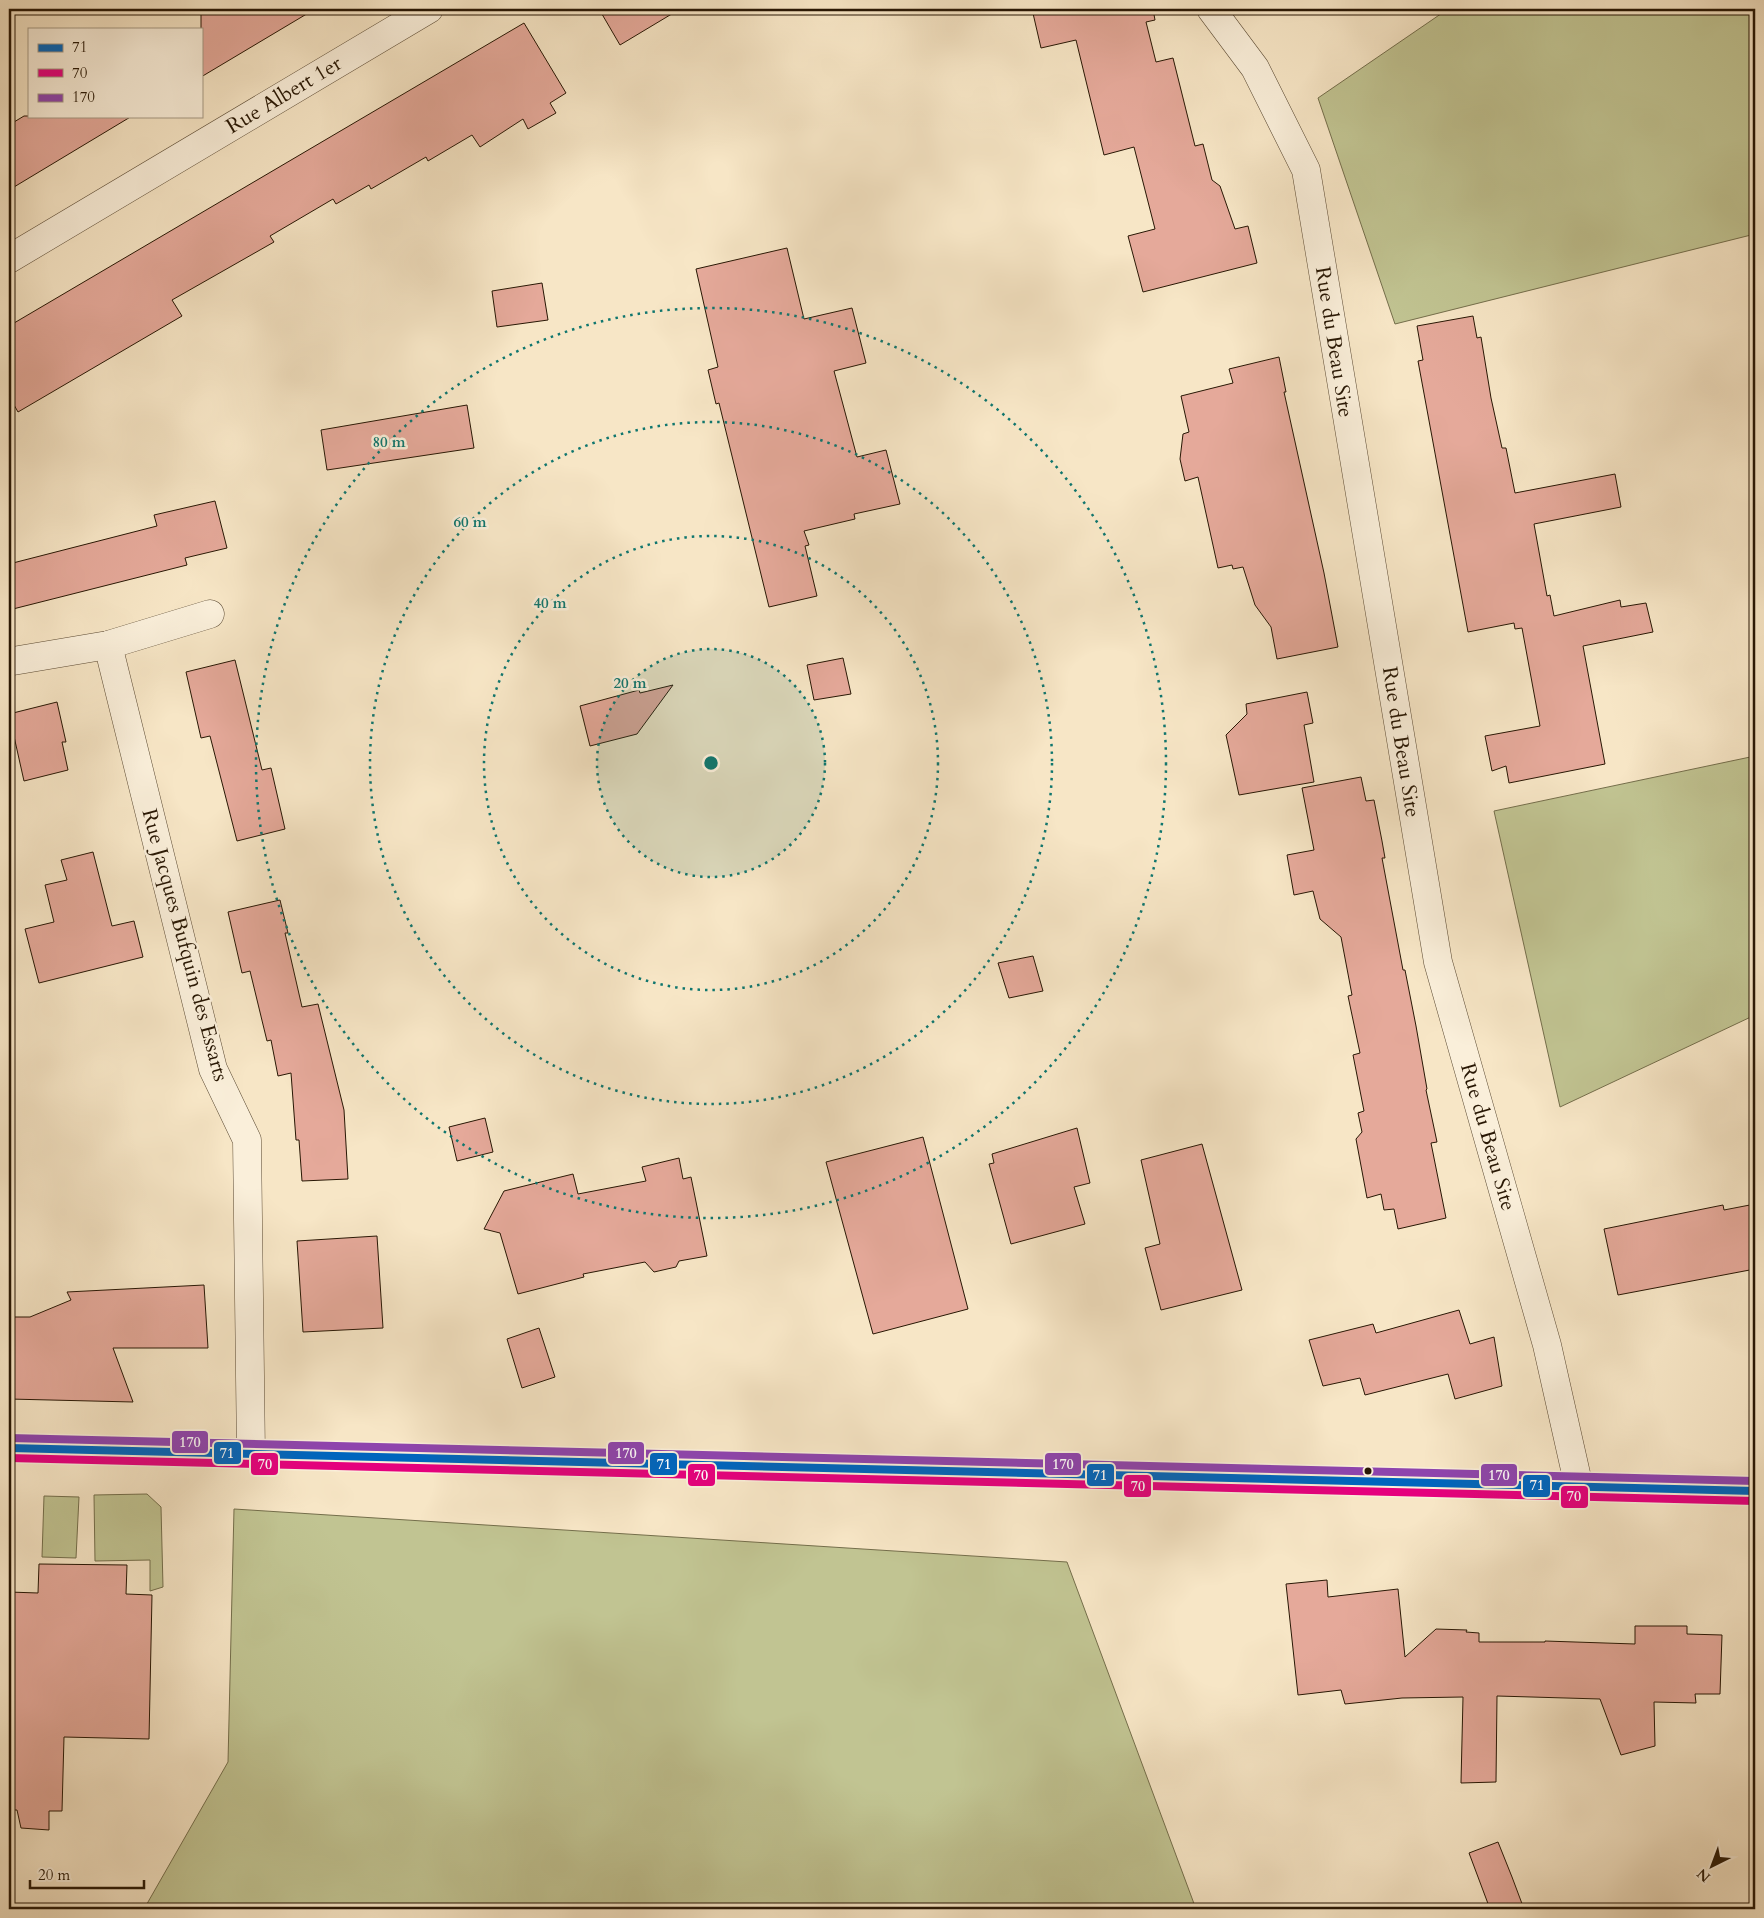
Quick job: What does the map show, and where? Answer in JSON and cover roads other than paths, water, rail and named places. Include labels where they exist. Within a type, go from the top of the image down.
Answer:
[{"type":"main road","points":[[9,1448],[1755,1491]]},
{"type":"street","name":"Rue Albert 1er","points":[[9,259],[400,16],[429,9]]},
{"type":"street","name":"Rue du Beau Site","points":[[1210,9],[1255,68],[1306,170],[1438,962],[1547,1345],[1578,1487]]},
{"type":"street","points":[[13,661],[108,645],[210,614]]},
{"type":"street","name":"Rue Jacques Bufquin des Essarts","points":[[108,645],[213,1069],[247,1140],[251,1454]]}]
